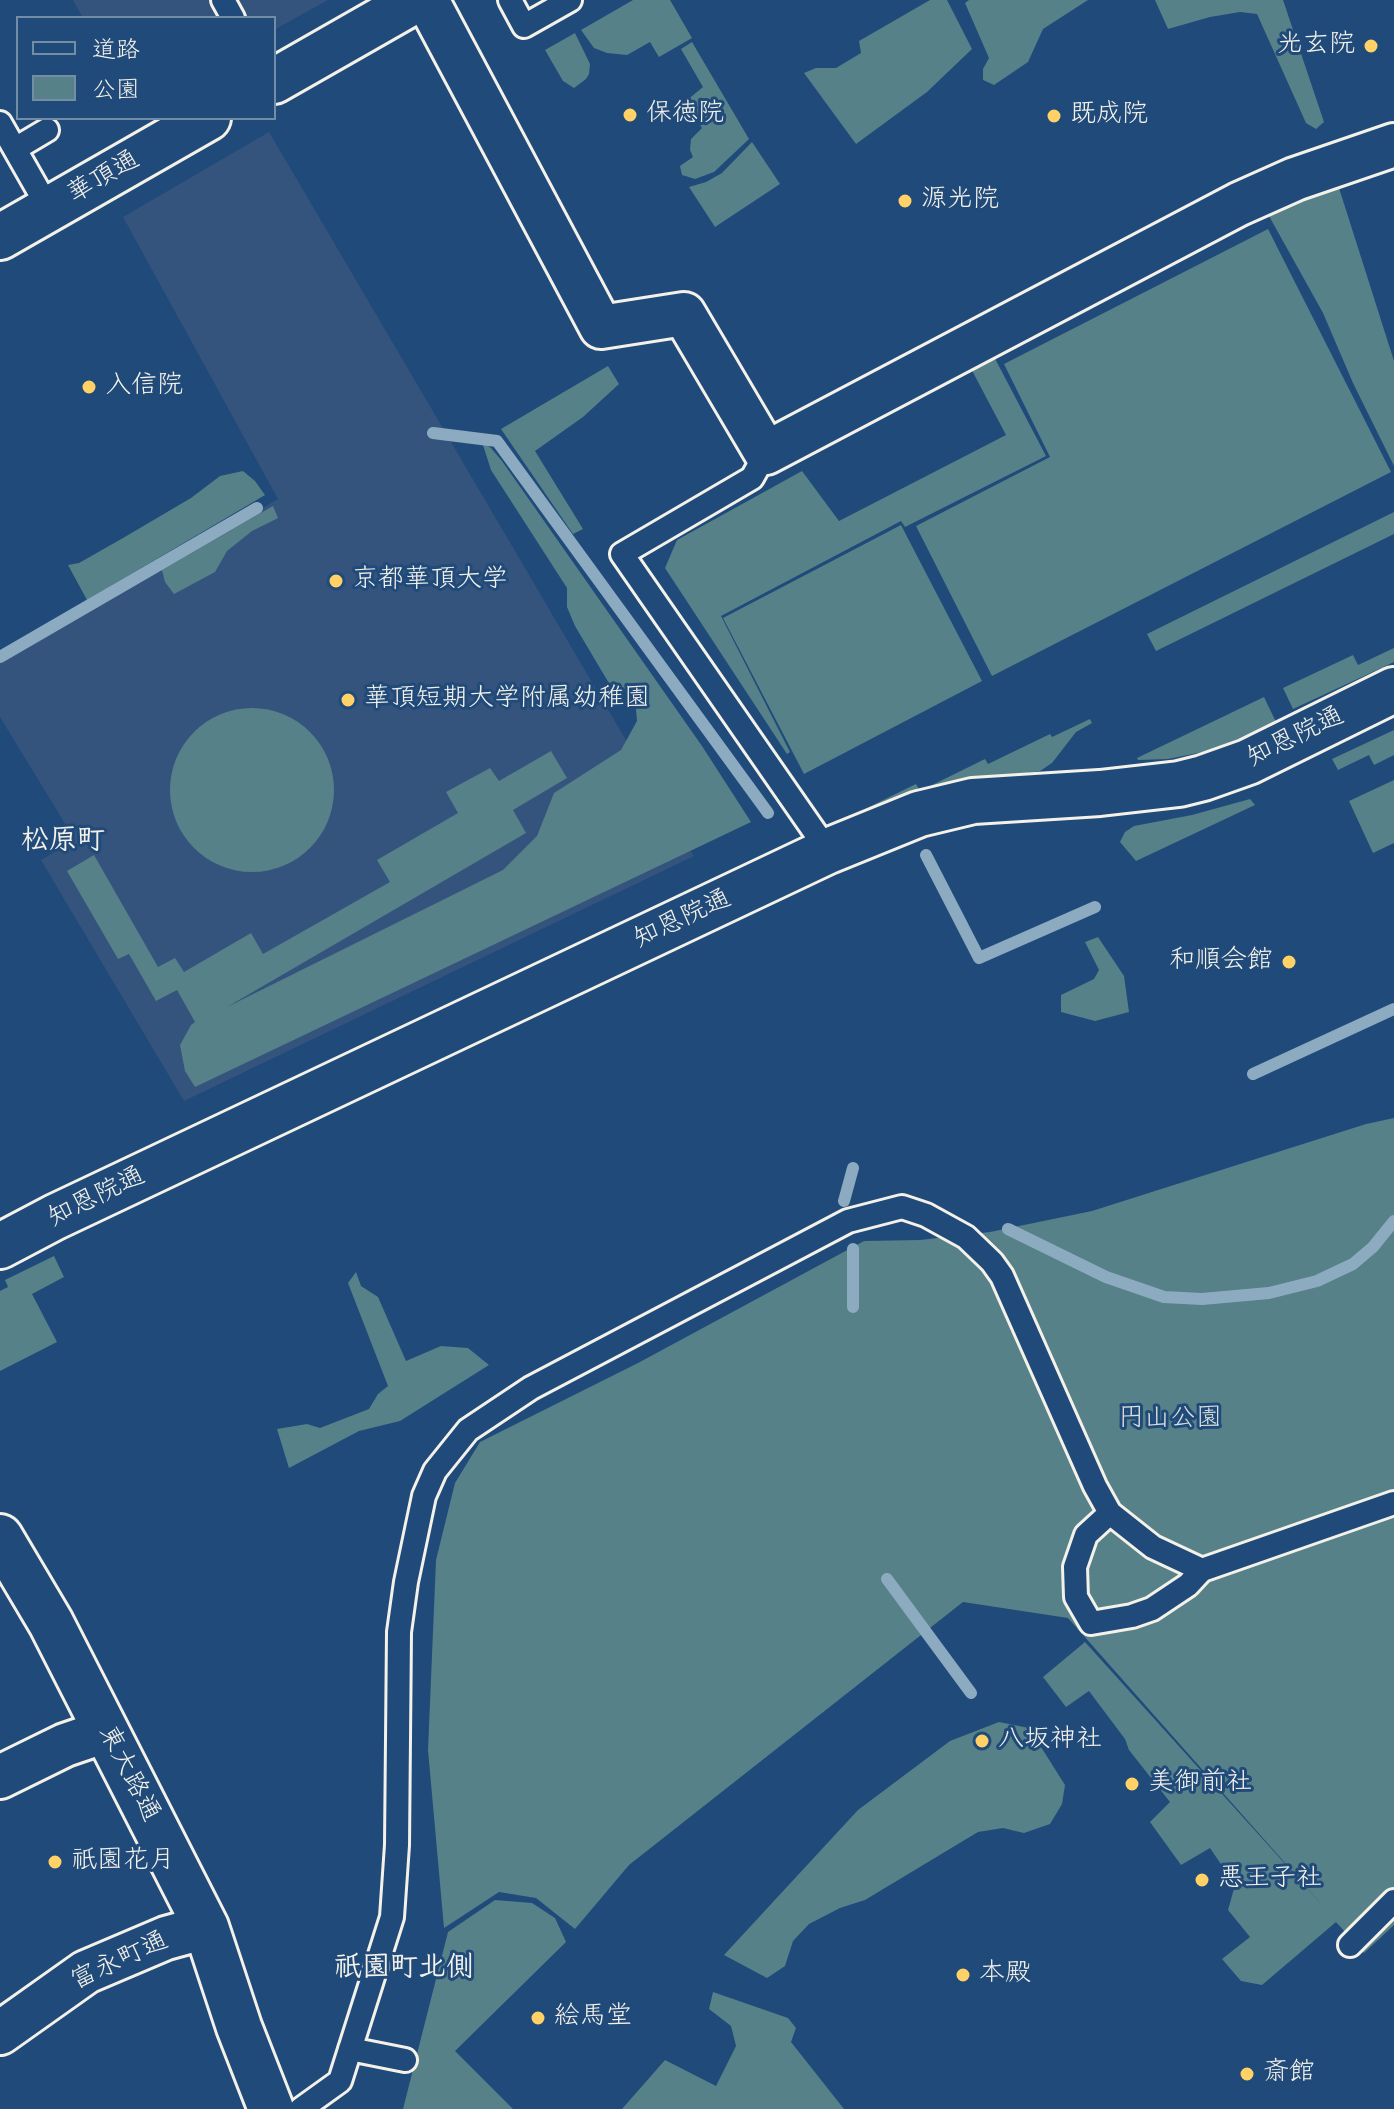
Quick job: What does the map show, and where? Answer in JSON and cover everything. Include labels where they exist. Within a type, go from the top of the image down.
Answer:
[{"type":"street","points":[[276,80],[416,0]]},
{"type":"street","points":[[427,0],[601,327],[684,314],[766,453],[1239,204],[1295,179],[1394,145]]},
{"type":"street","name":"華頂通","points":[[0,237],[49,209],[161,130],[200,120]]},
{"type":"street","name":"知恩院通","points":[[0,1246],[828,851],[919,814],[960,803],[1128,790],[1203,778],[1248,762],[1394,690]]},
{"type":"street","name":"東大路通","points":[[0,1537],[51,1623],[206,1927],[239,2027],[271,2109]]},
{"type":"street","points":[[0,1777],[65,1745],[106,1731]]},
{"type":"street","name":"富永町通","points":[[0,2033],[86,1972],[166,1938],[206,1927]]},
{"type":"lane","points":[[510,0],[528,32],[570,0]]},
{"type":"lane","points":[[0,123],[49,209]]},
{"type":"lane","points":[[15,149],[47,130]]},
{"type":"lane","points":[[766,453],[752,478],[622,554],[828,851]]},
{"type":"lane","points":[[301,2109],[340,2081],[392,1917],[397,1845],[399,1632],[418,1520],[435,1471],[449,1451],[468,1430],[531,1388],[848,1221],[902,1207],[926,1215],[966,1237],[1002,1276],[1095,1486],[1110,1513],[1153,1547],[1202,1570]]},
{"type":"lane","points":[[1110,1513],[1086,1535],[1075,1567],[1076,1597],[1091,1623],[1152,1609],[1188,1585],[1202,1570],[1394,1503]]},
{"type":"lane","points":[[1350,1945],[1394,1901]]},
{"type":"lane","points":[[360,2020],[363,1972]]},
{"type":"lane","points":[[350,2049],[405,2060]]},
{"type":"shaded area","points":[[73,0],[328,0],[276,29],[276,16],[82,16]]},
{"type":"shaded area","name":"京都華頂大学","points":[[269,132],[694,856],[184,1101],[41,860],[75,840],[0,717],[0,663],[278,499],[123,217]]},
{"type":"green space","points":[[633,0],[670,0],[692,38],[659,57],[650,42],[627,55],[594,48],[581,30]]},
{"type":"green space","points":[[930,0],[947,0],[972,49],[927,92],[856,144],[804,73],[816,68],[836,68],[861,53],[859,41]]},
{"type":"green space","points":[[969,0],[1088,0],[1043,29],[1028,62],[994,85],[983,80],[983,69],[989,58],[965,3]]},
{"type":"green space","points":[[1155,0],[1283,0],[1324,122],[1316,129],[1306,123],[1257,14],[1240,12],[1210,17],[1168,29]]},
{"type":"green space","points":[[575,33],[590,64],[586,79],[574,88],[563,81],[545,50]]},
{"type":"green space","points":[[692,42],[749,139],[714,172],[695,179],[682,175],[680,166],[693,157],[691,139],[702,128],[686,101],[703,87],[681,49]]},
{"type":"green space","points":[[752,142],[780,184],[715,227],[689,187],[722,173]]},
{"type":"green space","points":[[1339,188],[1394,361],[1394,466],[1323,313],[1269,216],[1301,198]]},
{"type":"green space","points":[[1268,229],[1391,472],[992,676],[916,526],[1050,457],[1004,364]]},
{"type":"green space","points":[[990,349],[1046,456],[905,527],[901,521],[721,616],[790,752],[787,754],[665,568],[677,540],[802,471],[839,521],[1006,435],[967,361]]},
{"type":"green space","points":[[608,366],[619,384],[583,417],[535,451],[583,529],[573,534],[501,429]]},
{"type":"green space","points":[[482,442],[502,461],[702,746],[751,822],[195,1087],[185,1071],[180,1045],[195,1022],[177,990],[156,1001],[129,954],[118,959],[67,871],[94,855],[158,967],[175,958],[184,972],[251,933],[263,954],[390,882],[377,860],[458,813],[446,792],[490,768],[499,781],[551,751],[567,778],[513,810],[526,833],[227,1007],[503,870],[537,836],[554,793],[621,750],[637,721],[635,697],[610,685],[575,626],[567,607],[567,588],[491,470]]},
{"type":"green space","points":[[243,471],[265,495],[87,600],[68,565],[79,563],[123,538],[191,498],[220,476]]},
{"type":"green space","points":[[273,506],[278,518],[252,531],[227,551],[215,572],[174,594],[165,582],[162,570]]},
{"type":"green space","points":[[1394,512],[1394,534],[1156,651],[1147,634]]},
{"type":"green space","points":[[901,525],[982,681],[804,774],[723,618]]},
{"type":"green space","points":[[1394,648],[1394,662],[1293,709],[1283,688],[1353,655],[1358,665]]},
{"type":"green space","points":[[1264,697],[1276,722],[1213,750],[1168,759],[1137,758]]},
{"type":"green space","points":[[252,708],[284,714],[310,732],[328,758],[334,790],[328,822],[310,848],[284,866],[252,872],[220,866],[194,848],[176,822],[170,790],[176,758],[194,732],[220,714]]},
{"type":"green space","points":[[1090,719],[1092,723],[1076,732],[1052,763],[1040,771],[962,783],[827,831],[826,828],[916,784],[920,791],[985,759],[988,764],[1050,734],[1052,737]]},
{"type":"green space","points":[[1394,730],[1394,755],[1374,765],[1369,755],[1338,770],[1332,759]]},
{"type":"green space","points":[[1394,780],[1394,843],[1373,853],[1349,801]]},
{"type":"green space","points":[[1250,799],[1255,805],[1136,861],[1120,842],[1125,832],[1134,826],[1192,815]]},
{"type":"green space","points":[[1098,937],[1124,976],[1129,1012],[1095,1021],[1061,1012],[1061,995],[1094,979],[1099,970],[1085,942]]},
{"type":"green space","name":"円山公園","points":[[1394,1118],[1394,1925],[1364,1953],[1336,1922],[1262,1985],[1241,1981],[1222,1959],[1250,1937],[1228,1910],[1235,1885],[1210,1848],[1181,1865],[1150,1822],[1170,1802],[1129,1750],[1125,1739],[1089,1691],[1066,1707],[1043,1677],[1085,1642],[1324,1907],[1068,1618],[963,1602],[629,1865],[575,1929],[536,1898],[499,1892],[444,1928],[428,1750],[436,1560],[455,1483],[480,1442],[638,1363],[864,1241],[920,1240],[990,1232],[1092,1211],[1366,1124]]},
{"type":"green space","points":[[54,1256],[64,1277],[32,1294],[57,1342],[0,1371],[0,1291],[8,1287],[5,1280]]},
{"type":"green space","points":[[356,1272],[361,1286],[378,1297],[406,1361],[441,1346],[468,1348],[489,1365],[400,1421],[359,1431],[289,1468],[277,1429],[307,1424],[320,1428],[369,1409],[378,1394],[388,1386],[348,1283]]},
{"type":"green space","points":[[999,1722],[1029,1728],[1065,1785],[1062,1804],[1050,1824],[1024,1833],[1003,1828],[978,1832],[865,1900],[840,1908],[809,1924],[793,1941],[785,1966],[767,1978],[724,1955],[858,1810],[950,1741]]},
{"type":"green space","points":[[495,1900],[532,1903],[555,1918],[566,1942],[455,2051],[513,2109],[403,2109],[448,1932]]},
{"type":"green space","points":[[713,1992],[788,2018],[796,2028],[791,2042],[844,2109],[622,2109],[665,2060],[716,2086],[736,2046],[731,2026],[709,2009]]},
{"type":"waterway","points":[[433,433],[497,441],[768,813]]},
{"type":"waterway","points":[[0,657],[257,508]]},
{"type":"waterway","points":[[926,855],[979,958],[1095,907]]},
{"type":"waterway","points":[[1253,1074],[1394,1009]]},
{"type":"waterway","points":[[844,1201],[853,1168]]},
{"type":"waterway","points":[[1008,1229],[1106,1277],[1164,1297],[1202,1299],[1269,1293],[1317,1281],[1353,1264],[1373,1247],[1394,1221]]},
{"type":"waterway","points":[[853,1249],[853,1307]]},
{"type":"waterway","points":[[887,1579],[971,1693]]},
{"type":"place","name":"光玄院","points":[[1371,46]]},
{"type":"place","name":"保徳院","points":[[630,115]]},
{"type":"place","name":"既成院","points":[[1054,116]]},
{"type":"place","name":"源光院","points":[[905,201]]},
{"type":"place","name":"入信院","points":[[89,387]]},
{"type":"place","name":"京都華頂大学","points":[[336,581]]},
{"type":"place","name":"華頂短期大学附属幼稚園","points":[[348,700]]},
{"type":"place","name":"和順会館","points":[[1289,962]]},
{"type":"place","name":"八坂神社","points":[[982,1741]]},
{"type":"place","name":"美御前社","points":[[1132,1784]]},
{"type":"place","name":"祇園花月","points":[[55,1862]]},
{"type":"place","name":"悪王子社","points":[[1202,1880]]},
{"type":"place","name":"本殿","points":[[963,1975]]},
{"type":"place","name":"絵馬堂","points":[[538,2018]]},
{"type":"place","name":"斎館","points":[[1247,2074]]},
{"type":"district","name":"松原町","points":[[63,842]]},
{"type":"district","name":"祇園町北側","points":[[404,1969]]}]
